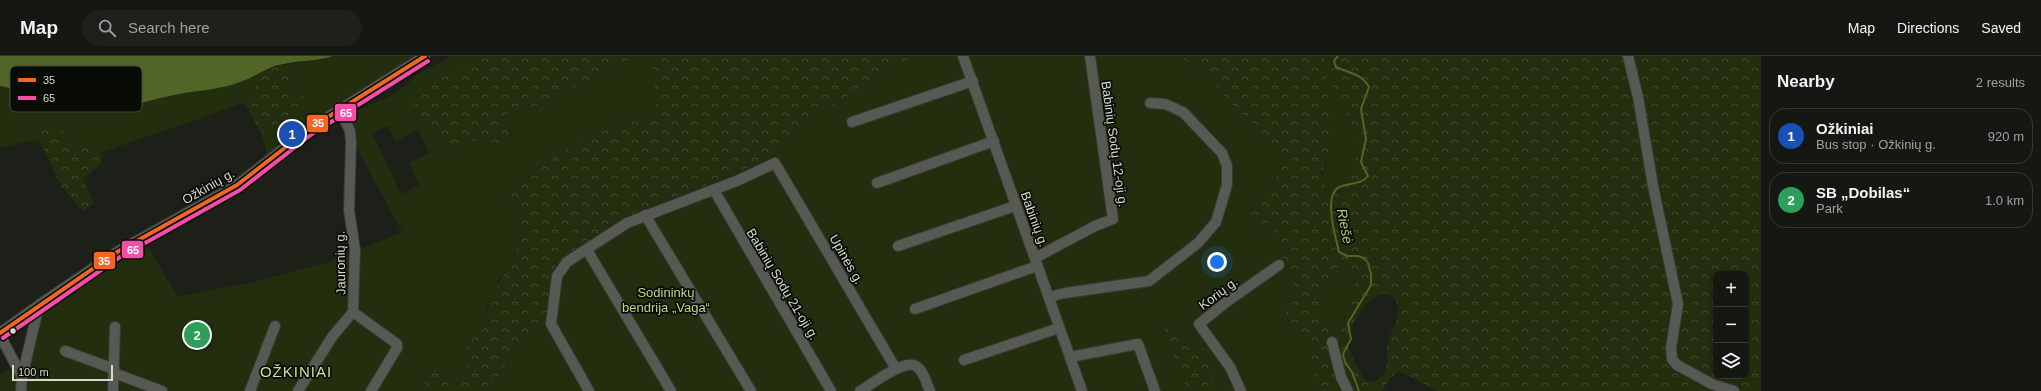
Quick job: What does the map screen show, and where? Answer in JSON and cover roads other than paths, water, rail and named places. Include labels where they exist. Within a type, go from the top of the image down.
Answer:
[{"type":"street","name":"Ožkinių g.","points":[[2,337],[39,305],[117,252],[237,185],[289,143],[339,108],[425,56]]},
{"type":"street","name":"Babinių g.","points":[[963,56],[994,141],[1015,206],[1070,357],[1080,391]]},
{"type":"street","name":"Babinių Sodų 12-oji g.","points":[[1036,262],[1095,226],[1114,219],[1090,56]]},
{"type":"street","points":[[1628,56],[1638,97],[1653,186],[1678,304],[1670,348],[1672,359],[1677,365],[1712,384],[1734,391]]},
{"type":"street","points":[[852,122],[973,81]]},
{"type":"street","points":[[1049,297],[1065,293],[1149,281],[1198,243],[1216,222],[1227,185],[1227,166],[1222,153],[1183,112],[1165,104],[1150,103]]},
{"type":"street","name":"Jauronių g.","points":[[339,108],[350,131],[351,143],[349,210],[355,250],[353,312],[397,344],[397,348],[371,391]]},
{"type":"street","points":[[877,183],[994,141]]},
{"type":"street","name":"Upinės g.","points":[[714,190],[775,163],[896,369]]},
{"type":"street","points":[[589,391],[551,327],[557,276],[567,262],[608,235],[645,215],[714,190]]},
{"type":"street","name":"Babinių Sodų 21-oji g.","points":[[714,190],[831,391]]},
{"type":"street","points":[[898,246],[1015,206]]},
{"type":"street","points":[[645,215],[751,391]]},
{"type":"street","points":[[587,250],[671,391]]},
{"type":"street","points":[[915,309],[1036,262]]},
{"type":"street","name":"Korių g.","points":[[1241,391],[1230,367],[1199,324],[1225,303],[1279,265]]},
{"type":"street","points":[[22,391],[22,377],[39,305]]},
{"type":"street","points":[[298,391],[332,337],[353,312]]},
{"type":"street","points":[[250,391],[275,326]]},
{"type":"street","points":[[113,391],[115,327]]},
{"type":"street","points":[[964,360],[1059,328]]},
{"type":"street","points":[[2,337],[22,377]]},
{"type":"street","points":[[1332,342],[1342,377],[1348,391]]},
{"type":"street","points":[[1070,357],[1138,344],[1155,391]]},
{"type":"street","points":[[65,351],[162,391]]},
{"type":"street","points":[[860,391],[905,365],[916,366],[921,372],[930,391]]},
{"type":"waterway","name":"Riešė","points":[[1338,56],[1334,61],[1336,67],[1355,74],[1363,79],[1369,87],[1361,109],[1366,139],[1361,162],[1368,176],[1363,181],[1342,186],[1336,190],[1332,196],[1331,205],[1333,226],[1339,252],[1347,256],[1358,256],[1364,258],[1368,263],[1371,274],[1371,285],[1348,323],[1351,339],[1343,354],[1345,362],[1352,372],[1359,391]]},
{"type":"place","name":"Ožkiniai","points":[[292,134]]},
{"type":"place","name":"SB „Dobilas“","points":[[197,335]]},
{"type":"district","name":"OŽKINIAI","points":[[296,372]]},
{"type":"park label","name":"Sodininkų bendrija „Vaga“","points":[[666,300]]}]
